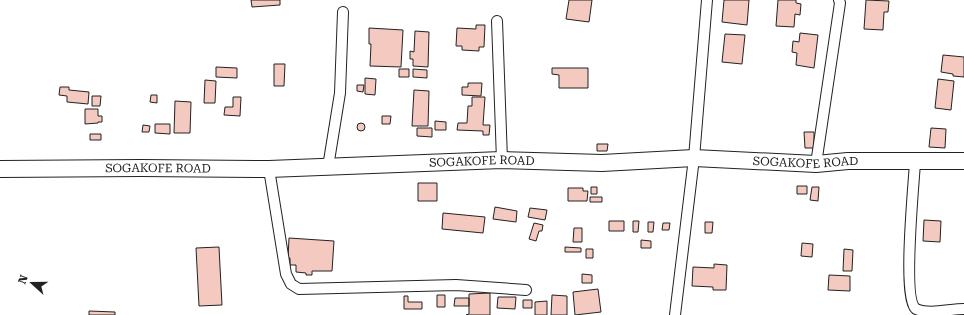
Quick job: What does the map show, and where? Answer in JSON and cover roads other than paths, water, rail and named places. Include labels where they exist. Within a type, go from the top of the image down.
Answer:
[{"type":"main road","name":"SOGAKOFE ROAD","points":[[0,169],[269,169],[502,160],[602,163],[694,158],[816,164],[848,162],[964,162]]},
{"type":"street","points":[[675,315],[694,158],[707,0]]},
{"type":"street","points":[[816,164],[840,3],[839,0]]},
{"type":"street","points":[[328,167],[340,93],[343,12]]},
{"type":"street","points":[[497,21],[502,160]]},
{"type":"street","points":[[915,162],[909,261],[911,301],[915,309],[927,314],[964,310]]},
{"type":"street","points":[[269,169],[286,274],[291,284],[299,289],[456,285],[526,290]]}]
